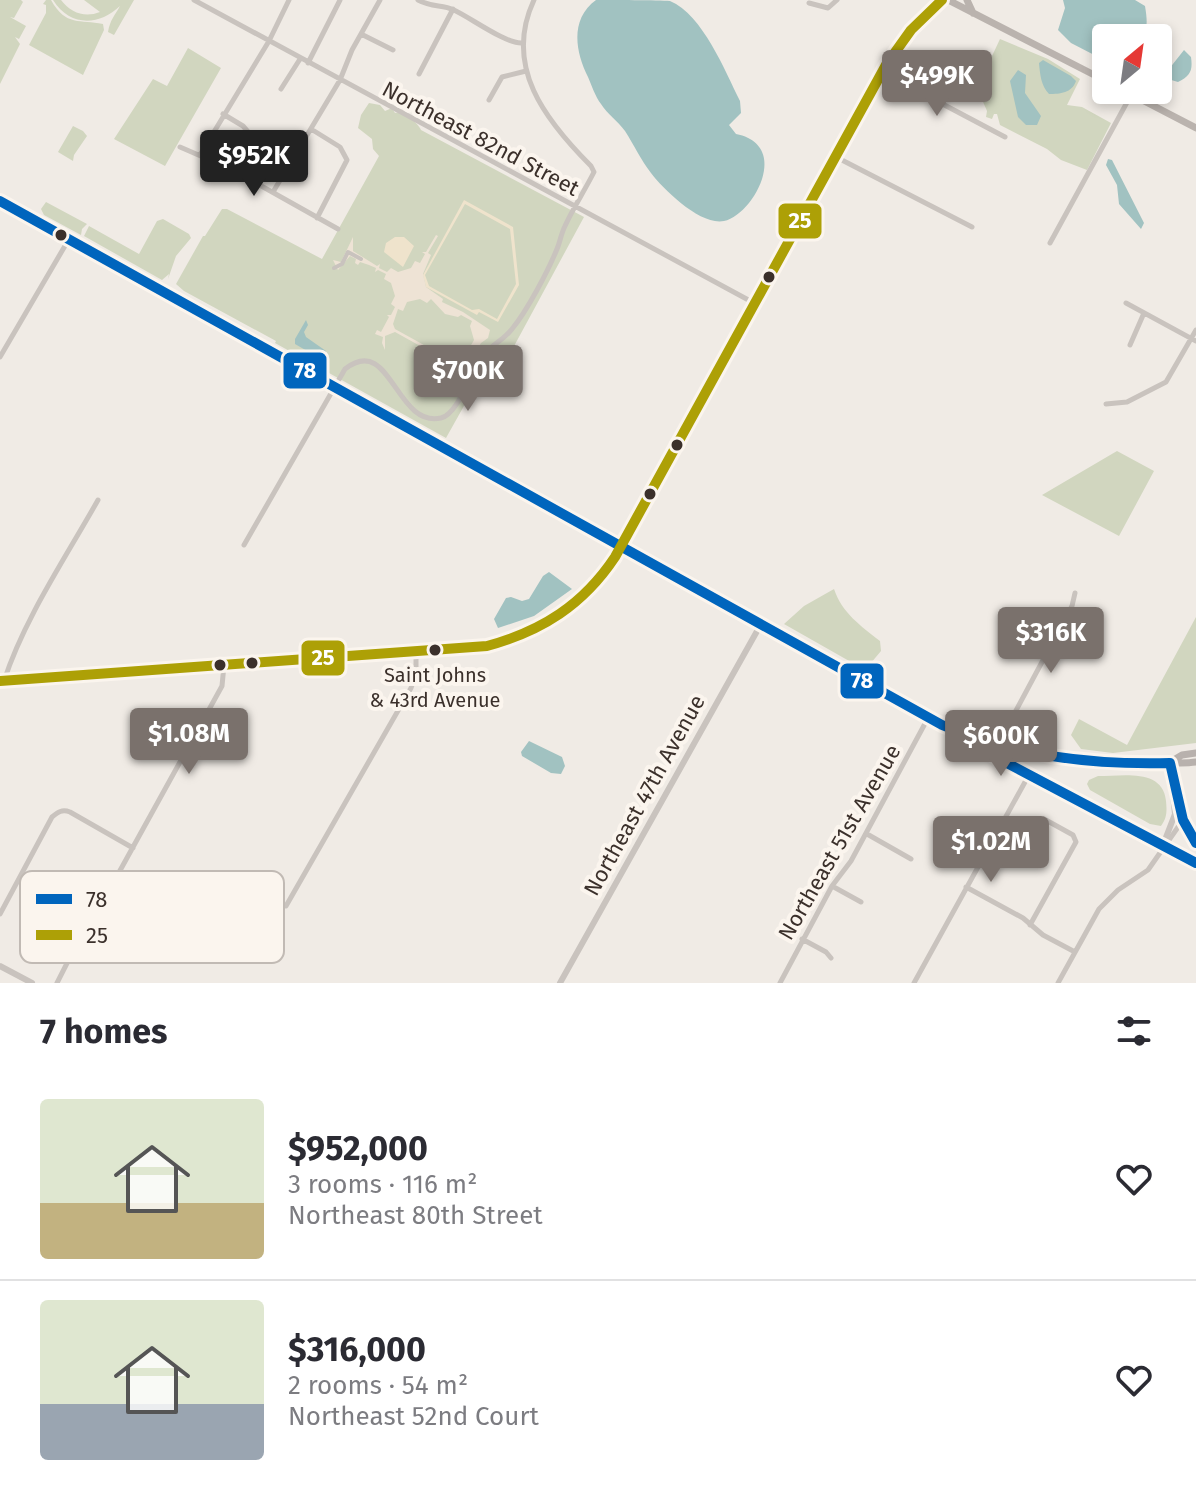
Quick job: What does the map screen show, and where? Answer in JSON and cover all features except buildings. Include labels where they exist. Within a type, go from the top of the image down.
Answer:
[{"type":"main road","points":[[2,681],[487,646],[541,629],[583,599],[607,571],[622,546],[882,72],[911,30],[942,0]]},
{"type":"main road","points":[[948,0],[1092,74]]},
{"type":"main road","points":[[967,0],[973,13]]},
{"type":"main road","points":[[1149,104],[1196,128]]},
{"type":"main road","points":[[0,201],[955,731],[997,746],[1080,763],[1196,762]]},
{"type":"main road","points":[[1170,763],[1182,755],[1196,753]]},
{"type":"street","name":"Northeast 82nd Street","points":[[194,0],[754,303]]},
{"type":"street","points":[[200,155],[269,41],[289,0]]},
{"type":"street","points":[[308,63],[340,0]]},
{"type":"street","points":[[273,192],[340,80],[380,0]]},
{"type":"street","points":[[418,0],[432,7],[453,9],[509,42],[522,43]]},
{"type":"street","points":[[244,545],[333,386],[351,364],[371,362],[383,370],[411,407],[429,417],[442,417],[454,408],[481,357],[513,328],[554,255],[594,170],[557,129],[526,71],[522,43],[534,0]]},
{"type":"street","points":[[809,3],[828,8],[837,0]]},
{"type":"street","points":[[419,74],[453,9]]},
{"type":"street","points":[[361,34],[393,50]]},
{"type":"street","points":[[281,89],[300,59]]},
{"type":"street","points":[[489,100],[502,77],[526,71]]},
{"type":"street","points":[[882,72],[1005,137]]},
{"type":"street","points":[[1050,243],[1126,104]]},
{"type":"street","points":[[223,114],[249,133]]},
{"type":"street","points":[[311,129],[340,147],[346,156],[345,167],[317,218]]},
{"type":"street","points":[[180,147],[273,192],[338,229]]},
{"type":"street","points":[[835,156],[972,227]]},
{"type":"street","points":[[0,357],[69,239]]},
{"type":"street","points":[[334,268],[342,264],[348,252],[361,259]]},
{"type":"street","points":[[1126,303],[1194,340]]},
{"type":"street","points":[[1130,345],[1144,313]]},
{"type":"street","points":[[1106,404],[1127,402],[1166,382],[1194,340],[1196,330]]},
{"type":"street","points":[[2,681],[31,620],[98,500]]},
{"type":"street","points":[[997,746],[1072,606],[1075,593]]},
{"type":"street","name":"Northeast 47th Avenue","points":[[560,983],[761,624]]},
{"type":"street","points":[[286,906],[411,688],[416,673],[416,651]]},
{"type":"street","points":[[120,871],[220,690],[224,665]]},
{"type":"street","name":"Northeast 51st Avenue","points":[[780,983],[832,886],[867,834],[928,718]]},
{"type":"street","points":[[955,731],[1005,763],[1196,863]]},
{"type":"street","points":[[1163,845],[1175,814],[1170,763]]},
{"type":"street","points":[[1170,763],[1183,820],[1196,843]]},
{"type":"street","points":[[914,983],[1025,782]]},
{"type":"street","points":[[23,871],[52,817],[63,810],[133,848]]},
{"type":"street","points":[[1030,925],[1075,839],[1044,819]]},
{"type":"street","points":[[1058,983],[1099,909],[1118,890],[1148,870],[1183,820]]},
{"type":"street","points":[[867,834],[911,859]]},
{"type":"street","points":[[0,914],[20,877]]},
{"type":"street","points":[[832,886],[861,902]]},
{"type":"street","points":[[966,887],[1075,952]]},
{"type":"street","points":[[802,939],[831,958]]},
{"type":"street","points":[[57,983],[67,963]]},
{"type":"street","points":[[0,966],[32,983]]},
{"type":"green space","points":[[0,0],[23,2],[14,18],[10,17],[26,26],[19,39],[15,37],[20,44],[0,84]]},
{"type":"green space","points":[[51,0],[68,18],[103,24],[104,30],[83,75],[29,45],[46,13],[46,5],[43,4]]},
{"type":"green space","points":[[53,0],[61,0],[74,11],[89,14],[100,12],[84,0],[134,0],[114,35],[108,32],[120,6],[103,17],[85,21],[68,15]]},
{"type":"green space","points":[[1000,39],[1048,59],[1080,79],[1067,105],[1082,107],[1111,123],[1087,170],[1061,160],[1047,149],[1000,125],[997,114],[992,119],[986,117],[987,111],[977,88]]},
{"type":"green space","points":[[188,48],[221,68],[165,166],[114,139],[153,79],[167,86]]},
{"type":"green space","points":[[369,103],[380,105],[385,111],[392,108],[421,130],[584,217],[507,359],[493,354],[446,438],[176,284],[222,209],[322,259],[379,156],[373,149],[372,139],[358,128],[361,115]]},
{"type":"green space","points":[[73,126],[87,136],[73,161],[58,152]]},
{"type":"green space","points":[[46,202],[87,224],[81,235],[44,215],[41,209]]},
{"type":"green space","points":[[163,219],[191,238],[176,256],[168,279],[169,274],[162,280],[84,236],[89,226],[139,254],[157,221]]},
{"type":"green space","points":[[1117,451],[1154,471],[1119,536],[1042,495]]},
{"type":"green space","points":[[834,589],[847,612],[880,641],[881,651],[865,670],[784,624],[804,606]]},
{"type":"green space","points":[[1196,617],[1196,743],[1113,753],[1081,749],[1071,735],[1079,719],[1127,745]]},
{"type":"green space","points":[[1098,776],[1140,776],[1158,783],[1166,805],[1161,826],[1150,824],[1090,790],[1089,780]]},
{"type":"sand","points":[[464,200],[513,227],[519,285],[498,322],[479,312],[477,315],[426,287],[423,275]],"holes":[[[465,204],[510,229],[516,284],[497,319],[479,309],[472,310],[429,286],[425,275]]]},
{"type":"sand","points":[[395,237],[404,237],[414,246],[403,267],[384,252],[386,243]]},
{"type":"shaded area","points":[[438,236],[428,253],[431,255],[423,274],[426,287],[443,299],[442,302],[490,330],[488,338],[481,343],[468,365],[470,369],[458,367],[395,332],[385,336],[385,350],[383,337],[375,334],[377,330],[381,332],[389,317],[387,315],[391,315],[395,307],[391,304],[395,296],[391,283],[384,279],[386,274],[378,270],[375,272],[376,268],[360,262],[358,265],[356,259],[350,256],[338,270],[333,260],[341,262],[353,237],[353,251],[377,266],[380,264],[379,268],[387,272],[391,268],[398,272],[411,268],[415,261],[420,263],[425,254],[422,252],[426,252]],"holes":[[[420,299],[427,303],[431,299],[445,314],[461,315],[472,321],[470,326],[474,340],[470,347],[474,351],[469,354],[465,365],[395,329],[393,324],[398,309],[403,311],[407,302]]]},
{"type":"water","points":[[596,0],[670,1],[693,18],[703,31],[740,101],[741,113],[729,125],[736,134],[753,141],[762,151],[762,179],[755,194],[735,216],[724,221],[705,218],[674,197],[651,173],[625,131],[599,101],[580,57],[577,36],[582,16]]},
{"type":"water","points":[[1063,0],[1135,0],[1145,6],[1147,22],[1092,24],[1092,54],[1071,43],[1058,30],[1065,8]]},
{"type":"water","points":[[1184,50],[1191,57],[1190,72],[1178,82],[1172,80],[1172,65]]},
{"type":"water","points":[[1043,60],[1071,76],[1076,81],[1072,88],[1049,94],[1040,76],[1039,63]]},
{"type":"water","points":[[1018,70],[1026,75],[1025,93],[1041,116],[1037,125],[1026,125],[1018,117],[1010,81]]},
{"type":"water","points":[[1108,159],[1112,160],[1144,223],[1141,229],[1119,204],[1117,185],[1106,165]]},
{"type":"water","points":[[306,320],[306,337],[326,351],[324,356],[314,355],[295,344]]},
{"type":"water","points":[[549,572],[572,589],[534,616],[498,628],[494,619],[506,598],[529,599],[543,576]]},
{"type":"water","points":[[529,741],[562,757],[565,766],[561,774],[551,773],[522,756],[521,752]]},
{"type":"transit line","name":"25","points":[[0,681],[487,646],[526,633],[560,614],[589,589],[615,557],[886,65],[911,30],[942,0]]},
{"type":"transit line","name":"78","points":[[0,201],[942,725],[998,744],[1054,756],[1111,762],[1170,763],[1183,820],[1196,843]]},
{"type":"transit line","name":"78","points":[[988,753],[1196,863]]},
{"type":"place","name":"Saint Johns & 43rd Avenue","points":[[435,650]]}]
